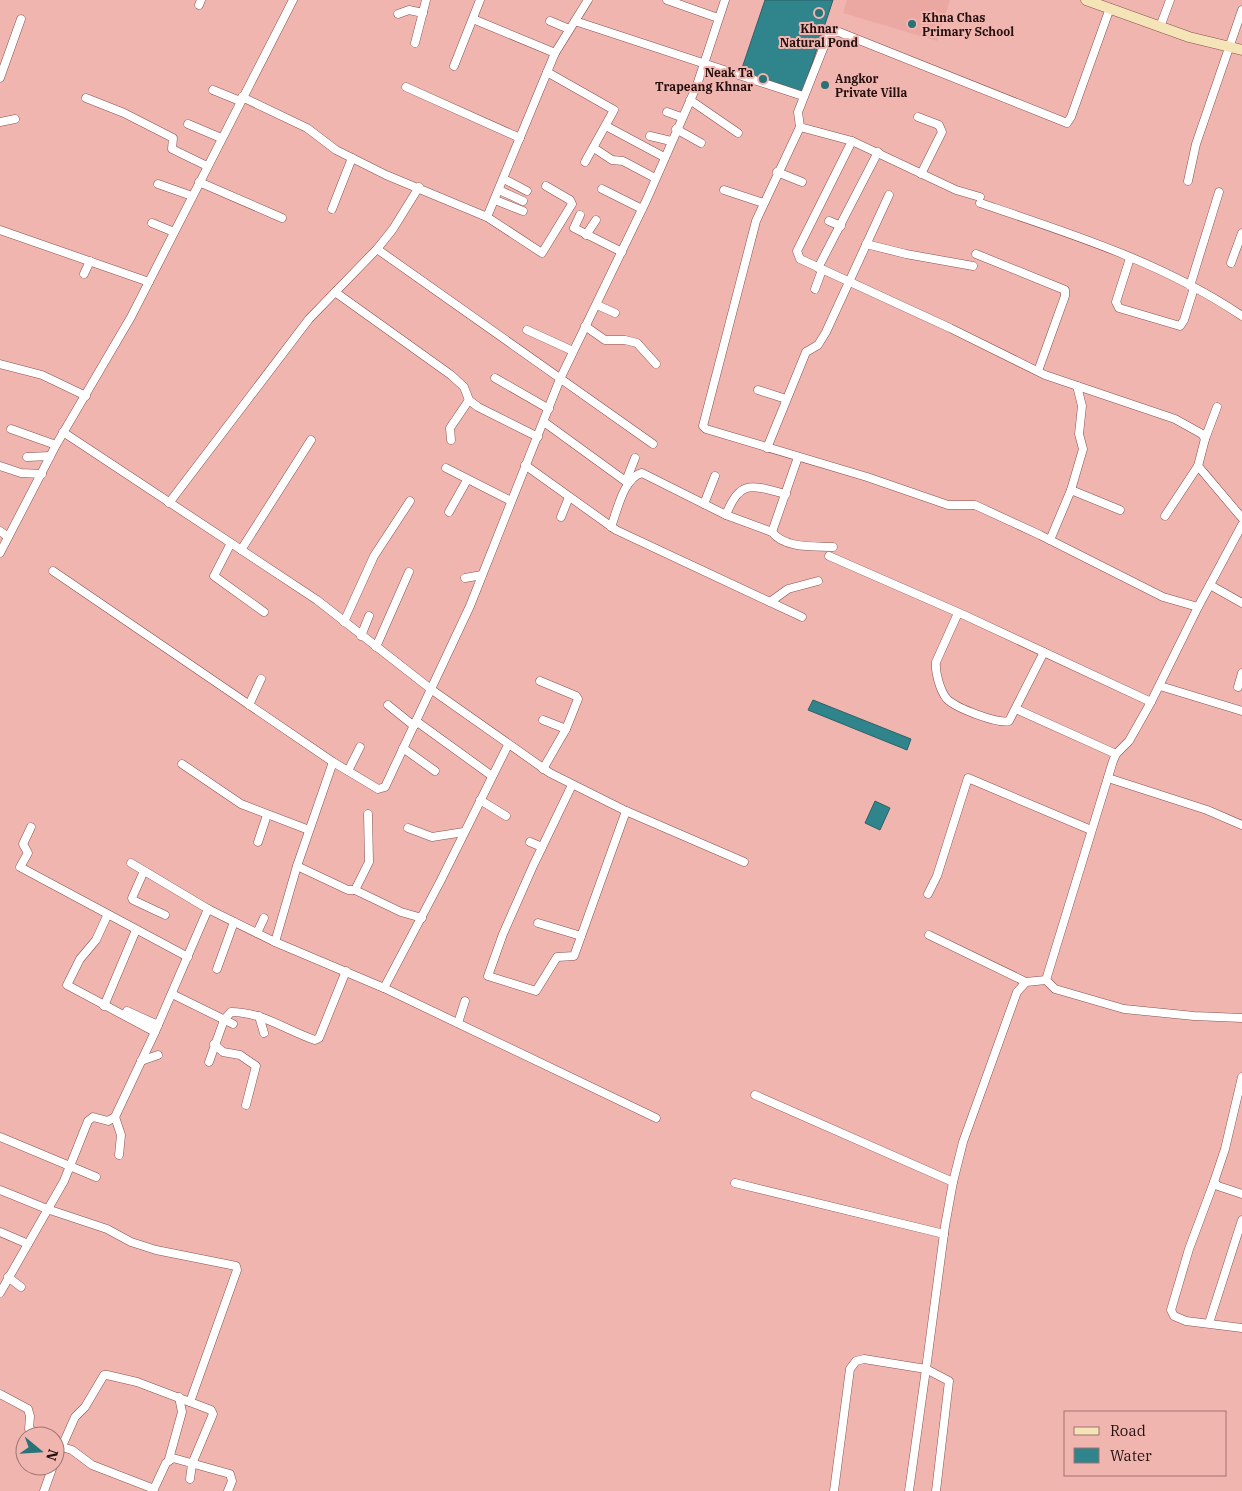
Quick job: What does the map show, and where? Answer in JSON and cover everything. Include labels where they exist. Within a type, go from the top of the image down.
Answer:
[{"type":"street","points":[[0,553],[56,445],[86,396],[148,282],[293,0]]},
{"type":"street","points":[[415,43],[426,0]]},
{"type":"street","points":[[454,66],[480,0]]},
{"type":"street","points":[[487,217],[555,53],[588,0]]},
{"type":"street","points":[[667,0],[718,18]]},
{"type":"street","points":[[53,571],[295,738],[381,789],[385,787],[432,690],[482,576],[560,379],[622,252],[690,100],[726,0]]},
{"type":"street","points":[[1086,0],[1160,27],[1228,48],[1242,50]]},
{"type":"street","points":[[1160,27],[1170,0]]},
{"type":"street","points":[[1110,8],[1071,117],[1067,123],[839,32],[828,36],[798,112],[800,127],[763,203],[750,242],[742,282],[702,423],[706,429],[948,505],[975,505],[1050,540],[1163,597],[1198,607]]},
{"type":"street","points":[[398,14],[409,10],[423,12]]},
{"type":"street","points":[[1188,181],[1196,144],[1242,10]]},
{"type":"street","points":[[0,78],[21,19]]},
{"type":"street","points":[[473,19],[555,53]]},
{"type":"street","points":[[550,21],[569,29]]},
{"type":"street","points":[[574,21],[666,53],[704,63],[804,96]]},
{"type":"street","points":[[547,72],[613,109],[613,113],[585,162]]},
{"type":"street","points":[[406,86],[520,138]]},
{"type":"street","points":[[213,90],[241,99],[307,128],[336,150],[386,175],[419,187],[487,217],[542,253],[572,204],[570,200],[546,186]]},
{"type":"street","points":[[86,98],[124,113],[165,133],[173,138],[172,149],[206,166]]},
{"type":"street","points":[[690,100],[738,133]]},
{"type":"street","points":[[667,112],[682,117]]},
{"type":"street","points":[[918,117],[939,125],[942,132],[921,174]]},
{"type":"street","points":[[0,122],[14,119]]},
{"type":"street","points":[[188,124],[221,138]]},
{"type":"street","points":[[606,126],[664,157]]},
{"type":"street","points":[[800,127],[852,141],[956,190],[1130,258],[1192,287],[1242,316]]},
{"type":"street","points":[[676,129],[701,143]]},
{"type":"street","points":[[650,136],[671,141]]},
{"type":"street","points":[[852,141],[797,251],[800,259],[1038,371],[1175,419],[1202,434],[1204,439]]},
{"type":"street","points":[[594,148],[612,160],[623,161],[655,178]]},
{"type":"street","points":[[815,289],[820,269],[878,152]]},
{"type":"street","points":[[332,209],[352,158]]},
{"type":"street","points":[[778,172],[802,182]]},
{"type":"street","points":[[504,179],[526,191]]},
{"type":"street","points":[[199,182],[282,218]]},
{"type":"street","points":[[158,184],[192,196]]},
{"type":"street","points":[[169,503],[310,319],[377,249],[393,229],[419,187]]},
{"type":"street","points":[[602,189],[642,209]]},
{"type":"street","points":[[499,190],[523,201]]},
{"type":"street","points":[[724,190],[763,203]]},
{"type":"street","points":[[1130,258],[1116,302],[1119,308],[1180,326],[1184,320],[1219,192]]},
{"type":"street","points":[[767,448],[806,352],[818,345],[889,195]]},
{"type":"street","points":[[495,200],[523,210]]},
{"type":"street","points":[[580,215],[574,228],[622,252]]},
{"type":"street","points":[[586,235],[596,220]]},
{"type":"street","points":[[829,221],[841,226]]},
{"type":"street","points":[[152,223],[174,232]]},
{"type":"street","points":[[0,230],[148,282]]},
{"type":"street","points":[[1231,263],[1242,233]]},
{"type":"street","points":[[866,244],[906,254],[973,266]]},
{"type":"street","points":[[377,249],[653,444]]},
{"type":"street","points":[[976,254],[1063,287],[1065,296],[1038,371]]},
{"type":"street","points":[[84,274],[90,261]]},
{"type":"street","points":[[335,292],[450,375],[464,387],[469,400],[478,407],[538,437]]},
{"type":"street","points":[[597,305],[615,314]]},
{"type":"street","points":[[585,326],[605,340],[636,342],[656,364]]},
{"type":"street","points":[[527,330],[573,351]]},
{"type":"street","points":[[0,364],[42,375],[86,396]]},
{"type":"street","points":[[495,378],[549,408]]},
{"type":"street","points":[[1050,540],[1071,490],[1083,446],[1079,434],[1082,416],[1077,386]]},
{"type":"street","points":[[758,390],[786,399]]},
{"type":"street","points":[[450,440],[450,428],[469,400]]},
{"type":"street","points":[[1165,516],[1198,466],[1204,439],[1217,406]]},
{"type":"street","points":[[544,422],[627,482]]},
{"type":"street","points":[[11,429],[56,445]]},
{"type":"street","points":[[64,432],[310,596],[432,690],[543,769],[626,811],[744,862]]},
{"type":"street","points":[[241,550],[311,440]]},
{"type":"street","points":[[27,457],[50,456]]},
{"type":"street","points":[[772,532],[798,457]]},
{"type":"street","points":[[611,527],[635,458]]},
{"type":"street","points":[[525,465],[611,527],[633,540],[802,617]]},
{"type":"street","points":[[0,466],[21,473],[42,474]]},
{"type":"street","points":[[1198,466],[1242,518]]},
{"type":"street","points":[[446,468],[511,501]]},
{"type":"street","points":[[627,482],[642,473],[726,515],[772,532],[782,540],[797,545],[833,547]]},
{"type":"street","points":[[704,504],[715,476]]},
{"type":"street","points":[[449,512],[467,480]]},
{"type":"street","points":[[726,515],[735,495],[740,490],[756,487],[786,494]]},
{"type":"street","points":[[1071,490],[1120,510]]},
{"type":"street","points":[[561,518],[569,497]]},
{"type":"street","points":[[344,622],[374,556],[410,501]]},
{"type":"street","points":[[1046,980],[1116,754],[1129,741],[1160,686],[1198,607],[1241,530]]},
{"type":"street","points":[[0,531],[8,537]]},
{"type":"street","points":[[231,543],[214,576],[264,612]]},
{"type":"street","points":[[829,556],[958,612],[1151,702]]},
{"type":"street","points":[[376,647],[409,572]]},
{"type":"street","points":[[465,578],[482,576]]},
{"type":"street","points":[[770,602],[788,589],[818,581]]},
{"type":"street","points":[[1210,586],[1242,603]]},
{"type":"street","points":[[958,612],[936,662],[936,668],[945,695],[953,703],[999,721],[1009,721],[1044,652]]},
{"type":"street","points":[[361,636],[369,616]]},
{"type":"street","points":[[1238,688],[1242,673]]},
{"type":"street","points":[[249,705],[261,679]]},
{"type":"street","points":[[540,681],[576,696],[578,699],[566,729],[543,769]]},
{"type":"street","points":[[1160,686],[1242,711]]},
{"type":"street","points":[[388,705],[492,776]]},
{"type":"street","points":[[1016,709],[1116,754]]},
{"type":"street","points":[[543,720],[566,729]]},
{"type":"street","points":[[384,988],[422,918],[508,745]]},
{"type":"street","points":[[348,771],[360,747]]},
{"type":"street","points":[[403,748],[435,770]]},
{"type":"street","points":[[275,942],[297,866],[333,762]]},
{"type":"street","points":[[182,764],[241,804],[309,830]]},
{"type":"street","points":[[928,894],[937,876],[968,778],[1091,830]]},
{"type":"street","points":[[1108,778],[1207,810],[1242,825]]},
{"type":"street","points":[[572,785],[542,848],[487,975],[537,991],[557,958],[574,956],[626,811]]},
{"type":"street","points":[[480,800],[506,816]]},
{"type":"street","points":[[356,890],[369,862],[368,814]]},
{"type":"street","points":[[258,842],[267,815]]},
{"type":"street","points":[[31,826],[23,844],[28,853],[20,867],[107,916],[188,957]]},
{"type":"street","points":[[408,828],[432,837],[464,832]]},
{"type":"street","points":[[370,851],[377,840]]},
{"type":"street","points":[[530,842],[542,848]]},
{"type":"street","points":[[131,863],[208,909],[275,942],[384,988],[656,1118]]},
{"type":"street","points":[[297,866],[348,890],[356,890],[401,912],[422,918]]},
{"type":"street","points":[[144,871],[132,898],[165,915]]},
{"type":"street","points":[[0,1293],[70,1167],[90,1118],[108,1121],[115,1117],[157,1028],[208,909]]},
{"type":"street","points":[[107,916],[96,940],[80,959],[67,985],[104,1006],[157,1028]]},
{"type":"street","points":[[257,933],[264,918]]},
{"type":"street","points":[[216,969],[234,922]]},
{"type":"street","points":[[538,922],[581,936]]},
{"type":"street","points":[[104,1006],[136,930]]},
{"type":"street","points":[[929,935],[1026,982],[1046,980]]},
{"type":"street","points":[[209,1062],[224,1020],[231,1012],[259,1016],[272,1020],[304,1036],[315,1040],[319,1038],[346,971]]},
{"type":"street","points":[[1046,980],[1055,989],[1124,1009],[1194,1016],[1242,1018]]},
{"type":"street","points":[[909,1491],[944,1234],[953,1182],[995,1048],[1017,992],[1026,982]]},
{"type":"street","points":[[172,994],[233,1024]]},
{"type":"street","points":[[458,1023],[465,1001]]},
{"type":"street","points":[[127,1011],[157,1028]]},
{"type":"street","points":[[259,1016],[264,1033]]},
{"type":"street","points":[[214,1044],[223,1052],[240,1055],[256,1066],[246,1105]]},
{"type":"street","points":[[141,1061],[158,1055]]},
{"type":"street","points":[[1242,1077],[1225,1149],[1189,1249],[1171,1310],[1178,1319],[1242,1328]]},
{"type":"street","points":[[755,1095],[953,1182]]},
{"type":"street","points":[[115,1117],[121,1135],[119,1155]]},
{"type":"street","points":[[0,1137],[96,1178]]},
{"type":"street","points":[[1214,1182],[1218,1186],[1242,1194]]},
{"type":"street","points":[[735,1183],[944,1234]]},
{"type":"street","points":[[0,1190],[47,1210],[107,1229],[131,1242],[156,1250],[236,1266],[237,1270],[190,1402]]},
{"type":"street","points":[[1209,1323],[1242,1220]]},
{"type":"street","points":[[0,1232],[28,1244]]},
{"type":"street","points":[[8,1277],[21,1287]]},
{"type":"street","points":[[834,1491],[850,1369],[856,1362],[864,1359],[926,1369],[949,1381],[936,1491]]},
{"type":"street","points":[[65,1434],[104,1376],[136,1382],[208,1408],[213,1414],[192,1464],[190,1479]]},
{"type":"street","points":[[0,1394],[28,1409],[29,1426]]},
{"type":"street","points":[[65,1446],[92,1465],[154,1490],[169,1459],[182,1412],[179,1398]]},
{"type":"street","points":[[169,1459],[230,1474],[232,1481],[228,1491]]},
{"type":"street","points":[[44,1491],[49,1476]]},
{"type":"shaded area","name":"Khna Chas Primary School","points":[[847,0],[950,0],[937,41],[843,13]]},
{"type":"water","points":[[765,0],[833,0],[802,94],[740,74]]},
{"type":"water","points":[[813,700],[911,739],[907,750],[808,710]]},
{"type":"water","points":[[875,801],[890,808],[880,830],[865,823]]},
{"type":"place","name":"Khnar Natural Pond","points":[[819,13]]},
{"type":"place","name":"Khna Chas Primary School","points":[[912,24]]},
{"type":"place","name":"Neak Ta Trapeang Khnar","points":[[763,79]]},
{"type":"place","name":"Angkor Private Villa","points":[[825,85]]}]
